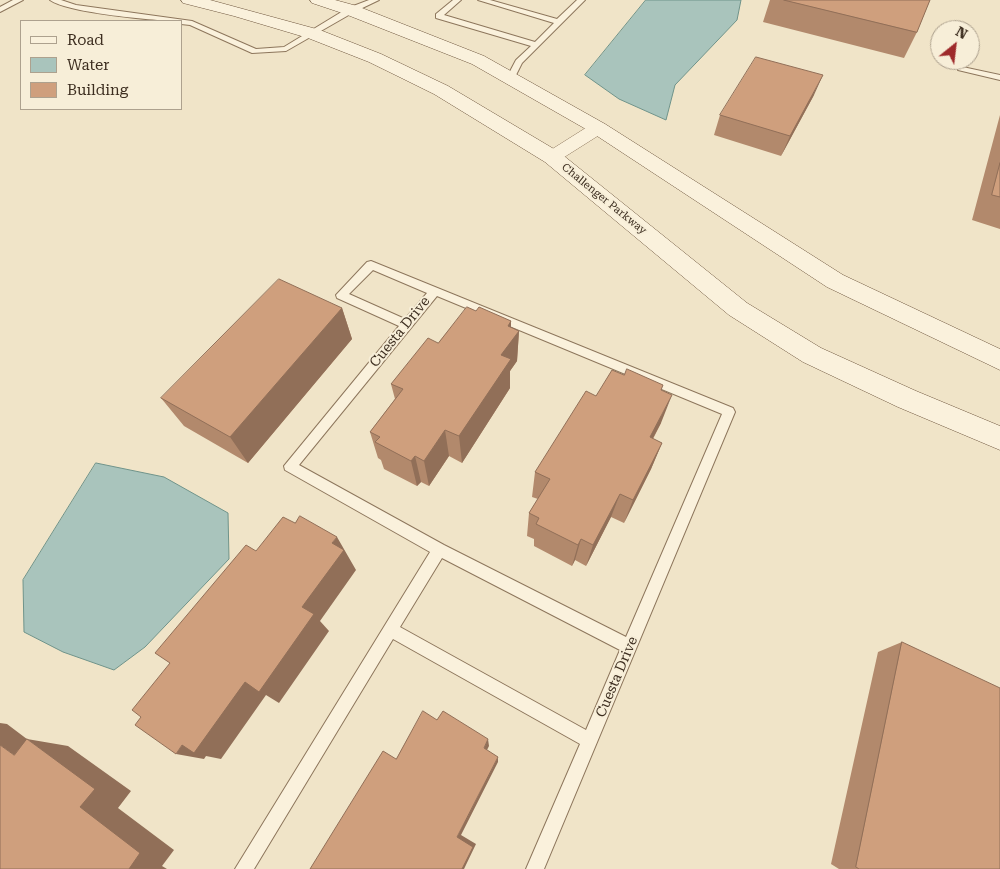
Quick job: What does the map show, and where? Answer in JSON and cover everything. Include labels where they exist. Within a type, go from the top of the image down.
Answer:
[{"type":"main road","name":"Challenger Parkway","points":[[189,0],[239,12],[314,34],[375,58],[441,90],[552,157],[738,309],[812,355],[906,399],[1000,438]]},
{"type":"main road","points":[[318,0],[351,10],[478,60],[598,128],[836,281],[1000,360]]},
{"type":"street","points":[[552,157],[598,128]]},
{"type":"lane","points":[[0,10],[19,0]]},
{"type":"lane","points":[[54,0],[75,7],[172,20]]},
{"type":"lane","points":[[182,21],[192,23],[255,51],[286,49],[314,34],[351,10],[375,0]]},
{"type":"lane","points":[[457,0],[438,16],[537,45]]},
{"type":"lane","points":[[482,0],[558,22]]},
{"type":"lane","points":[[510,78],[519,62],[580,0]]},
{"type":"lane","points":[[969,70],[1000,78]]},
{"type":"lane","points":[[407,325],[341,296],[371,264],[434,291]]},
{"type":"lane","name":"Cuesta Drive","points":[[440,550],[290,466],[434,291],[729,412],[535,869]]},
{"type":"lane","points":[[244,869],[440,550],[630,647]]},
{"type":"lane","points":[[391,630],[590,741]]},
{"type":"water","points":[[646,0],[741,0],[737,20],[675,85],[666,120],[619,99],[585,75]]},
{"type":"water","points":[[96,463],[164,477],[228,513],[229,559],[145,647],[114,670],[63,652],[24,632],[23,580]]},
{"type":"building","points":[[784,0],[930,0],[917,32]]},
{"type":"building","points":[[756,57],[823,75],[790,136],[720,115]]},
{"type":"building","points":[[1000,163],[1000,197],[992,195]]},
{"type":"building","points":[[279,279],[342,308],[230,437],[161,398]]},
{"type":"building","points":[[467,307],[476,311],[479,307],[511,321],[508,326],[519,331],[501,355],[511,359],[459,436],[445,430],[424,461],[415,456],[411,461],[375,442],[380,437],[370,432],[403,389],[391,384],[428,338],[438,343]]},
{"type":"building","points":[[627,369],[663,385],[661,390],[672,395],[650,437],[662,443],[633,500],[620,494],[593,545],[581,539],[578,545],[536,524],[539,518],[529,513],[550,479],[535,472],[586,391],[596,396],[612,370],[624,375]]},
{"type":"building","points":[[300,516],[337,537],[332,543],[344,550],[302,607],[314,614],[259,692],[245,682],[194,753],[182,745],[176,754],[135,725],[141,717],[132,710],[170,663],[155,653],[246,545],[256,551],[283,517],[295,523]]},
{"type":"building","points":[[902,642],[1000,688],[1000,869],[859,869],[856,867]]},
{"type":"building","points":[[423,711],[437,720],[443,711],[488,739],[484,748],[498,757],[457,837],[473,847],[462,869],[310,869],[383,751],[396,759]]},
{"type":"building","points":[[27,739],[95,789],[80,807],[140,853],[129,869],[0,869],[0,745],[14,755]]}]
